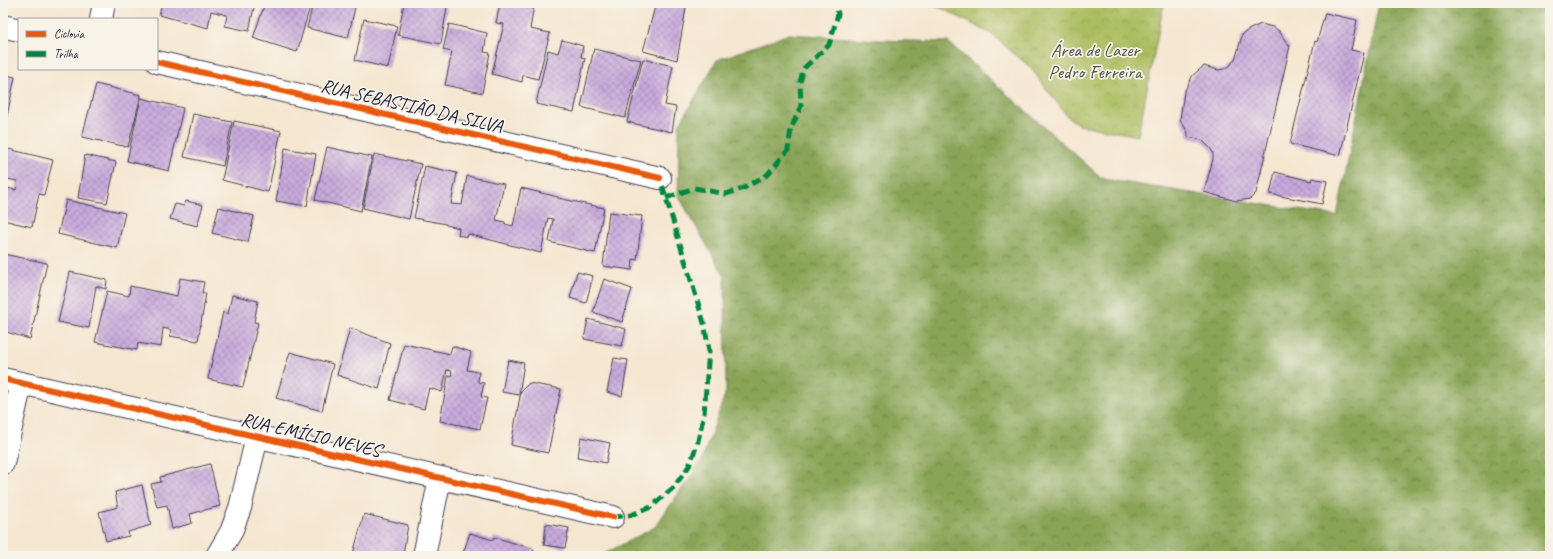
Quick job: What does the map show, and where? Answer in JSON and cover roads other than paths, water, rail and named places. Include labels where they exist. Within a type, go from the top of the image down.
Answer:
[{"type":"street","points":[[101,18],[104,3]]},
{"type":"street","points":[[3,26],[18,30]]},
{"type":"street","name":"RUA SEBASTIÃO DA SILVA","points":[[158,62],[660,178]]},
{"type":"street","points":[[3,463],[12,381]]},
{"type":"street","name":"RUA EMÍLIO NEVES","points":[[12,381],[613,517]]},
{"type":"street","points":[[217,556],[231,532],[240,508],[257,437]]},
{"type":"street","points":[[424,556],[440,478]]},
{"type":"park label","name":"Área de Lazer Pedro Ferreira","points":[[1095,60]]}]
